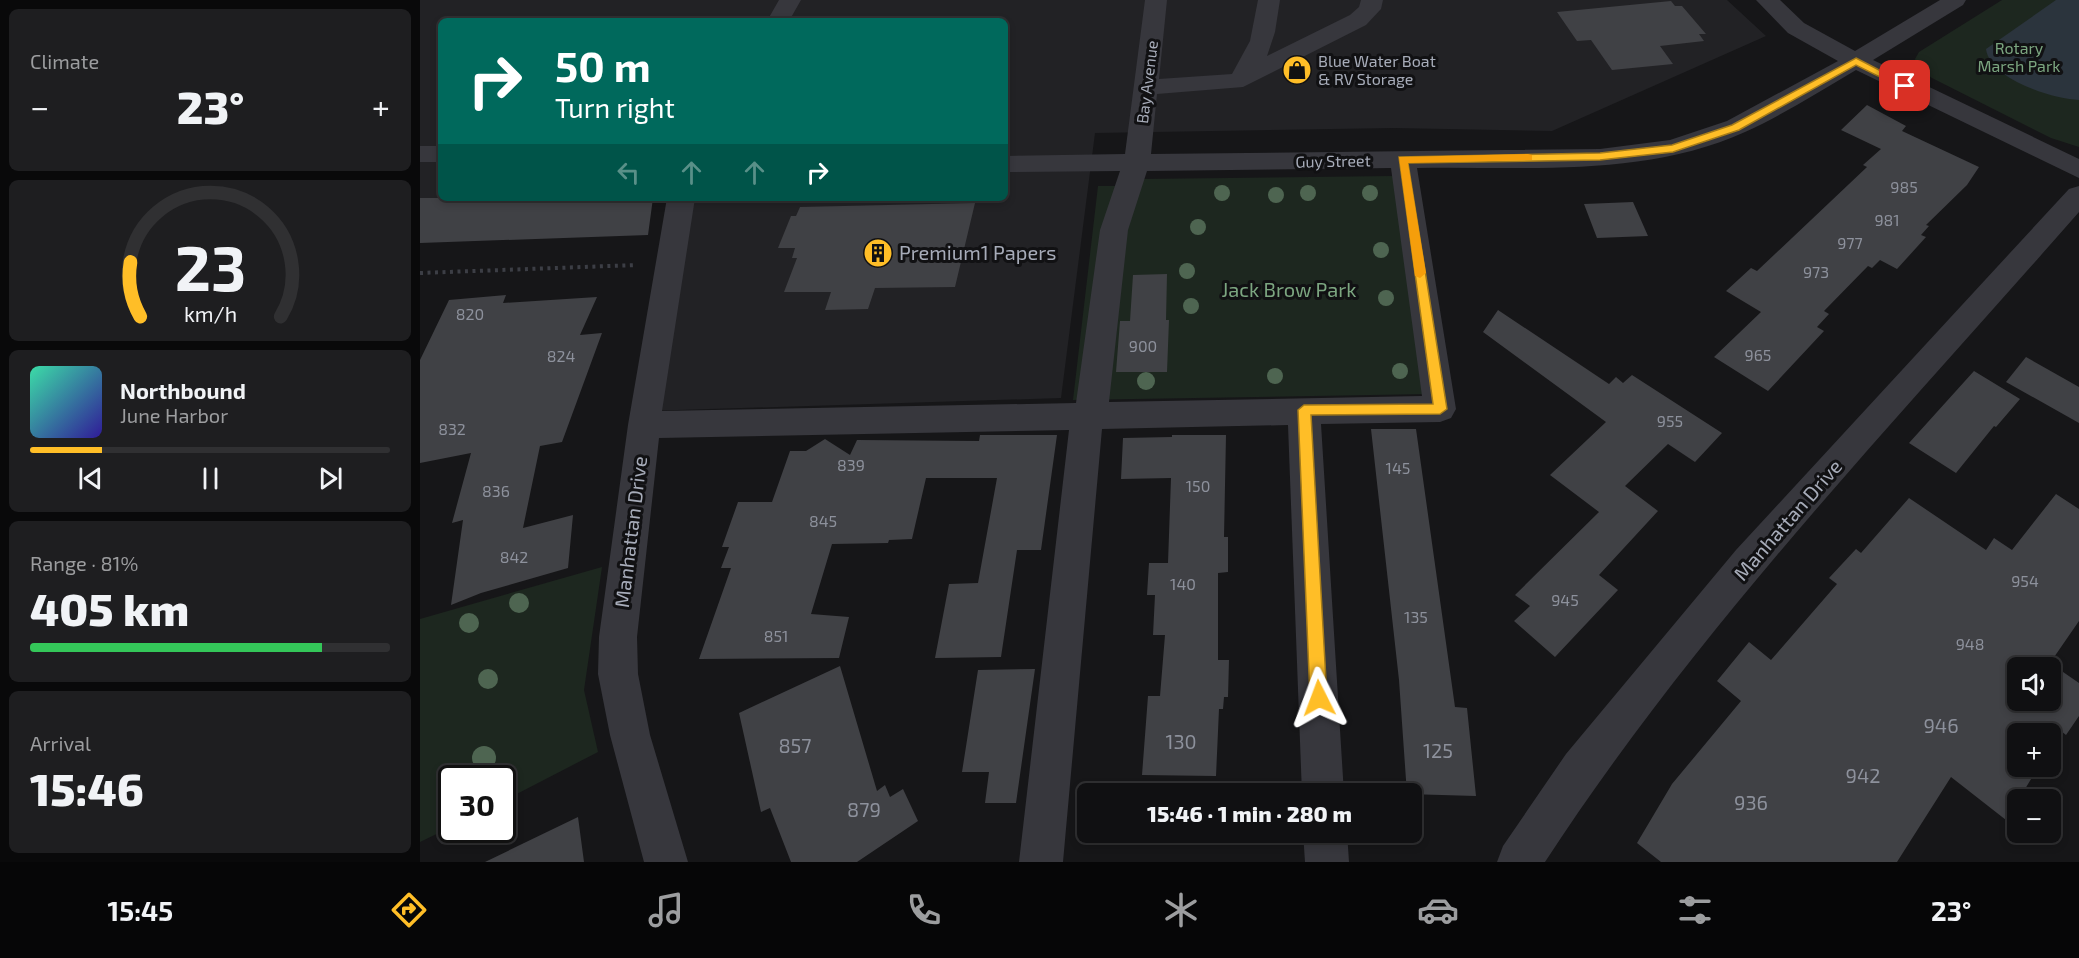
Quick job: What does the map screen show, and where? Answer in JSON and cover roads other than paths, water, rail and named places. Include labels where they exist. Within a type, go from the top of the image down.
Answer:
[{"type":"street","points":[[780,18],[789,0]]},
{"type":"street","name":"Bay Avenue","points":[[1041,862],[1087,414],[1094,399],[1114,230],[1126,189],[1137,163],[1156,0]]},
{"type":"street","points":[[1241,78],[1257,58],[1263,41],[1269,0]]},
{"type":"street","points":[[1767,0],[1796,28],[1856,61],[2079,169]]},
{"type":"street","name":"Guy Street","points":[[1008,164],[1600,157],[1673,148],[1736,127],[1856,61],[1955,0]]},
{"type":"street","points":[[1146,87],[1196,86],[1234,82],[1358,20],[1375,3]]},
{"type":"street","points":[[420,154],[438,154]]},
{"type":"street","points":[[644,425],[1087,414],[1440,409],[1402,160]]},
{"type":"street","name":"Manhattan Drive","points":[[1519,862],[1581,770],[1749,562],[2079,195]]},
{"type":"street","name":"Manhattan Drive","points":[[666,862],[630,735],[618,674],[618,637],[644,425],[681,201]]},
{"type":"street","points":[[1304,410],[1322,783]]},
{"type":"street","points":[[1326,843],[1327,862]]},
{"type":"place","name":"Blue Water Boat & RV Storage","points":[[1297,70]]},
{"type":"place","name":"Premium1 Papers","points":[[878,253]]},
{"type":"park label","name":"Rotary Marsh Park","points":[[2019,57]]},
{"type":"park label","name":"Jack Brow Park","points":[[1289,290]]}]
